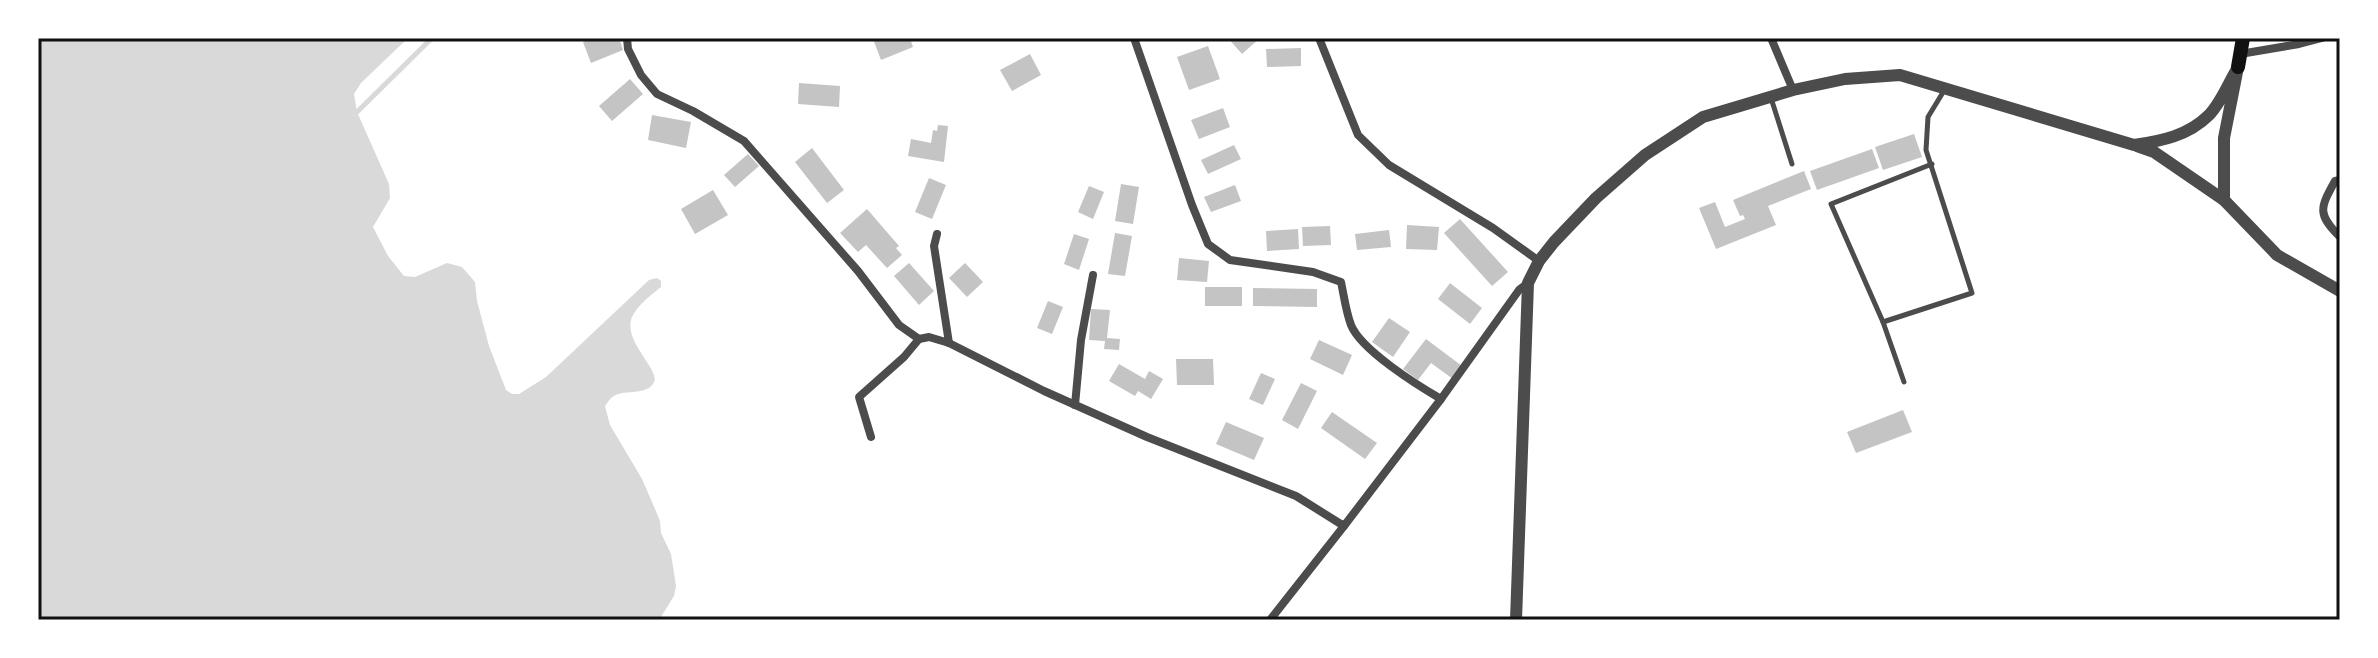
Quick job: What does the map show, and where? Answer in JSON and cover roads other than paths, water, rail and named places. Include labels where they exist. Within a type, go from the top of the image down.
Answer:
[{"type":"main road","points":[[2239,60],[2243,38]]},
{"type":"street","points":[[627,38],[628,49],[641,75],[657,94],[744,141],[858,271],[899,325],[919,339]]},
{"type":"street","points":[[1134,38],[1208,244],[1230,260],[1313,272],[1341,282],[1351,327],[1376,354],[1441,399]]},
{"type":"street","points":[[1319,38],[1358,135],[1389,165],[1493,228],[1539,261]]},
{"type":"street","points":[[1771,38],[1793,90]]},
{"type":"street","points":[[2134,145],[2162,141],[2189,131],[2210,114],[2239,60],[2322,38]]},
{"type":"street","points":[[2224,200],[2224,138],[2239,60]]},
{"type":"street","points":[[1516,620],[1528,283],[1539,261],[1596,198],[1645,155],[1703,117],[1793,90],[1845,79],[1900,75],[2154,152],[2224,200],[2277,255],[2340,291]]},
{"type":"street","points":[[2340,180],[2335,181],[2323,202],[2324,220],[2340,237]]},
{"type":"street","points":[[937,234],[934,246],[949,343]]},
{"type":"street","points":[[1075,405],[1081,340],[1093,275]]},
{"type":"street","points":[[1270,620],[1441,399],[1519,290],[1528,283]]},
{"type":"street","points":[[871,437],[859,397],[904,357],[919,339],[929,337],[949,343],[1147,437],[1296,496],[1344,526]]},
{"type":"lane","points":[[1883,322],[1972,293],[1926,150],[1928,117],[1946,88]]},
{"type":"lane","points":[[1770,97],[1792,164]]},
{"type":"lane","points":[[1904,382],[1883,322],[1831,204],[1932,164]]},
{"type":"waterway","points":[[357,112],[432,38]]}]
